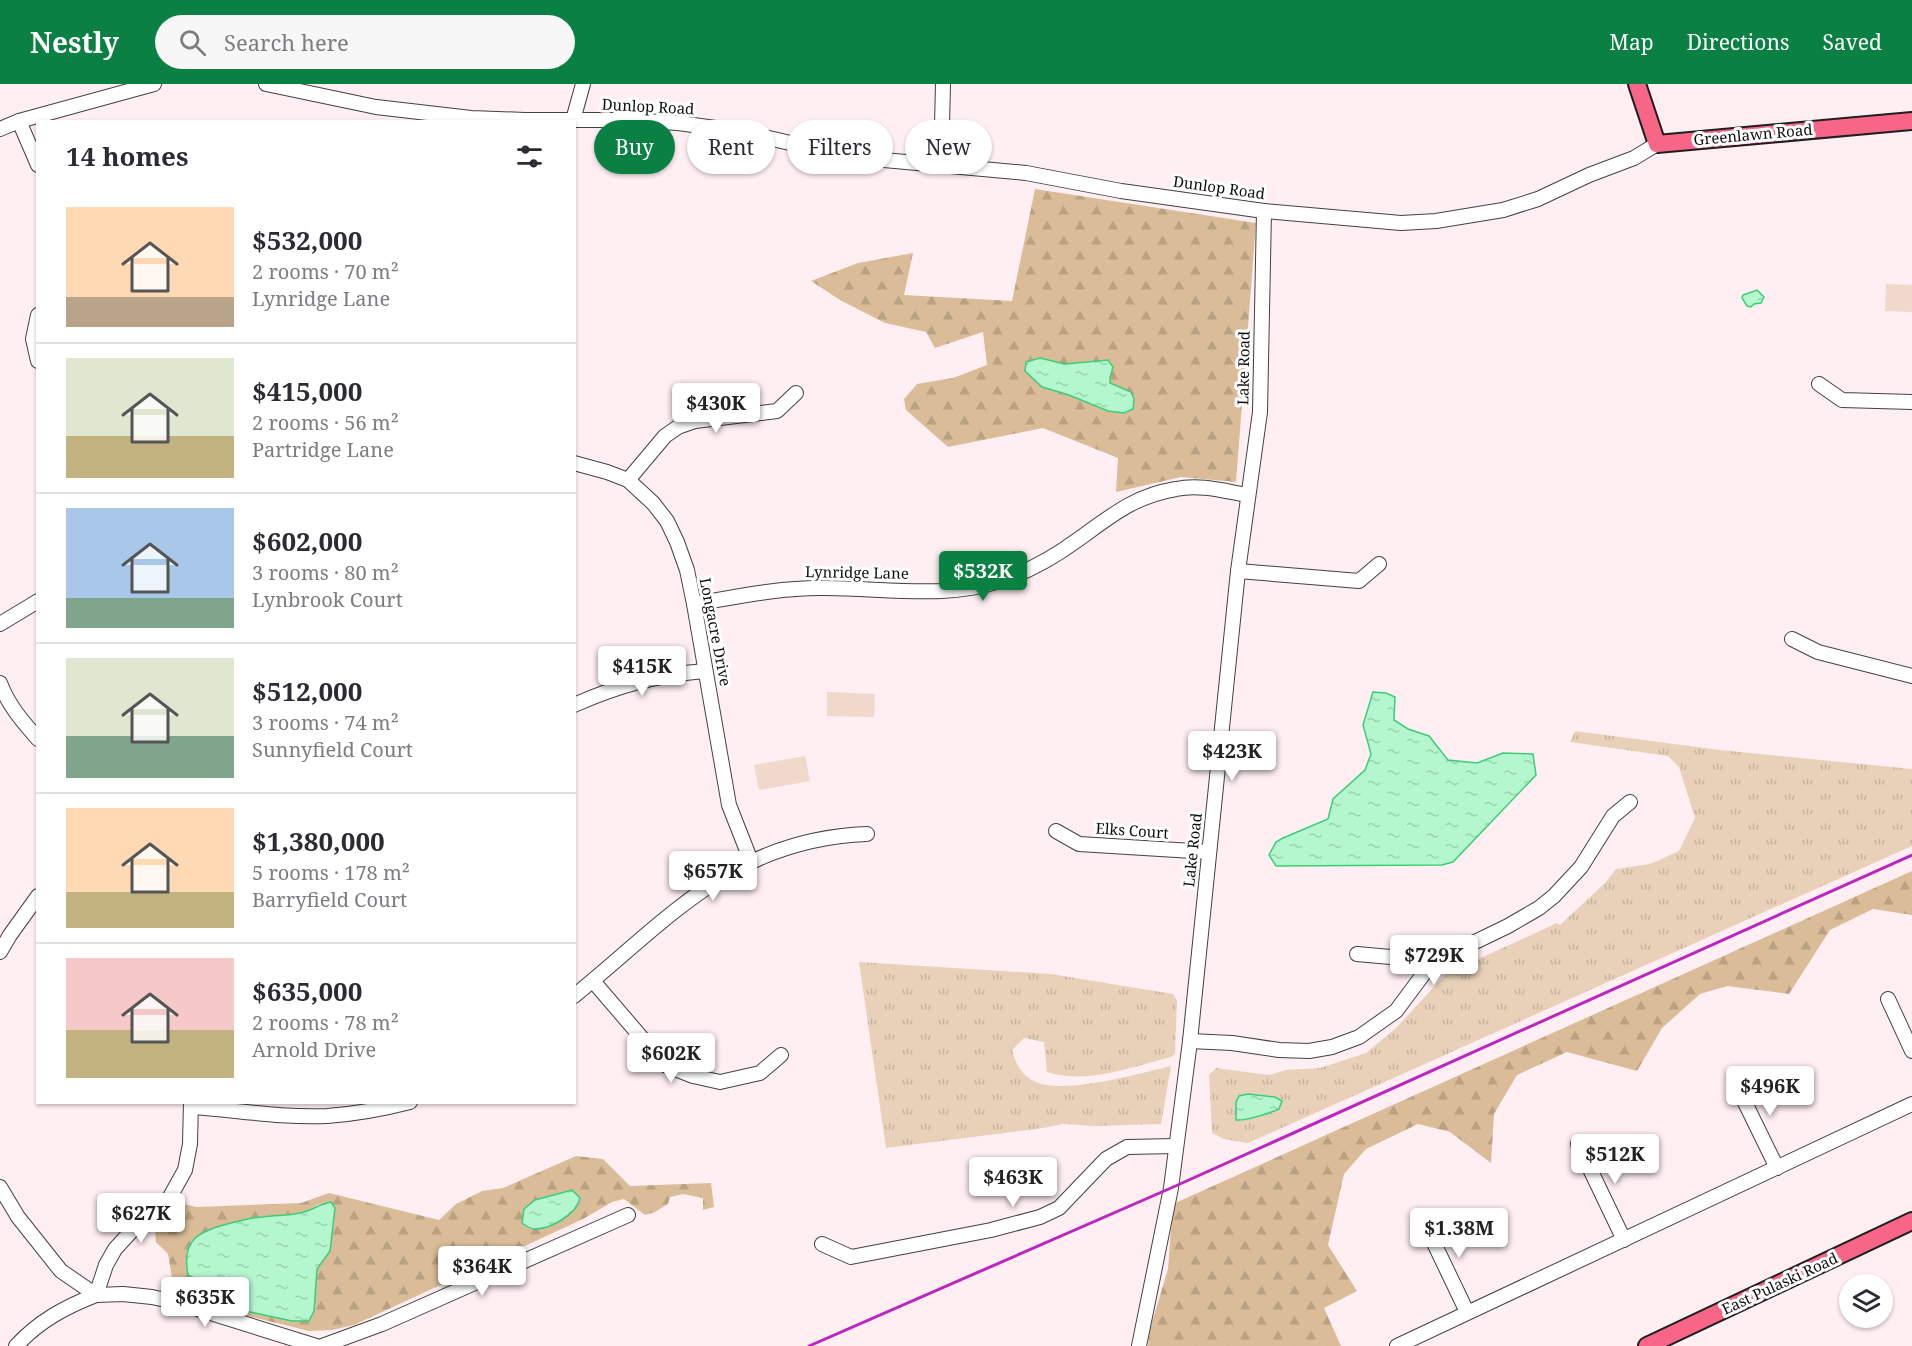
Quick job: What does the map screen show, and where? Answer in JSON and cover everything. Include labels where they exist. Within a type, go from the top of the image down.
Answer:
[{"type":"main road","points":[[1637,84],[1657,144]]},
{"type":"main road","name":"Greenlawn Road","points":[[1657,144],[1912,121]]},
{"type":"main road","name":"East Pulaski Road","points":[[1647,1346],[1912,1221]]},
{"type":"street","points":[[0,129],[127,88],[154,84]]},
{"type":"street","name":"Dunlop Road","points":[[266,84],[376,107],[471,118],[678,123],[738,131],[851,157],[905,162]]},
{"type":"street","points":[[573,120],[583,84]]},
{"type":"street","points":[[942,120],[943,84]]},
{"type":"street","points":[[19,121],[36,160]]},
{"type":"street","name":"Dunlop Road","points":[[992,170],[1026,173],[1121,191],[1264,211],[1401,223],[1436,221],[1503,210],[1538,199],[1589,175],[1634,158],[1657,144]]},
{"type":"street","name":"Lake Road","points":[[1139,1346],[1168,1206],[1190,1041],[1238,571],[1260,412],[1264,211]]},
{"type":"street","points":[[36,325],[33,339],[36,352]]},
{"type":"street","points":[[1819,384],[1842,400],[1912,402]]},
{"type":"street","points":[[628,480],[665,436],[678,426],[695,421],[777,411],[796,393]]},
{"type":"street","name":"Longacre Drive","points":[[576,464],[628,480],[653,503],[667,521],[677,542],[687,570],[694,604],[729,805],[752,861]]},
{"type":"street","name":"Lynridge Lane","points":[[694,604],[776,589],[937,591],[974,588],[1001,580],[1035,565],[1075,542],[1116,511],[1143,498],[1176,488],[1208,487],[1248,495]]},
{"type":"street","points":[[1238,571],[1359,581],[1379,564]]},
{"type":"street","points":[[0,624],[36,603]]},
{"type":"street","points":[[1792,639],[1818,652],[1912,676]]},
{"type":"street","points":[[576,704],[601,693],[668,674],[705,671]]},
{"type":"street","points":[[0,683],[4,695],[18,717],[36,737]]},
{"type":"street","points":[[1190,1041],[1309,1051],[1332,1047],[1359,1037],[1396,1011],[1428,968],[1444,957],[1539,908],[1581,867],[1613,816],[1630,802]]},
{"type":"street","name":"Elks Court","points":[[1056,831],[1079,844],[1209,852]]},
{"type":"street","points":[[576,994],[616,959],[724,874],[804,842],[841,835],[867,834]]},
{"type":"street","points":[[0,952],[36,899]]},
{"type":"street","points":[[1357,954],[1413,959],[1421,961],[1428,968]]},
{"type":"street","points":[[593,981],[665,1065],[684,1073],[720,1082],[760,1073],[781,1056]]},
{"type":"street","points":[[1888,999],[1912,1051]]},
{"type":"street","points":[[1734,1080],[1777,1168]]},
{"type":"street","points":[[96,1295],[106,1265],[115,1249],[138,1224],[170,1197],[185,1170],[190,1144],[191,1105],[279,1114],[327,1116],[402,1104]]},
{"type":"street","points":[[1397,1346],[1912,1104]]},
{"type":"street","points":[[1578,1144],[1624,1240]]},
{"type":"street","points":[[822,1244],[851,1257],[1000,1228],[1040,1217],[1059,1208],[1106,1159],[1127,1148],[1176,1146]]},
{"type":"street","points":[[0,1187],[18,1217],[61,1271],[96,1295]]},
{"type":"street","points":[[322,1346],[382,1324],[628,1215]]},
{"type":"street","points":[[1423,1220],[1467,1312]]},
{"type":"street","points":[[16,1346],[48,1317],[71,1305],[96,1295],[123,1294],[179,1303],[316,1346]]},
{"type":"green space","points":[[1035,189],[1256,223],[1236,482],[1181,477],[1116,492],[1118,458],[1043,428],[948,447],[906,410],[904,399],[917,384],[953,378],[987,365],[983,332],[935,348],[926,332],[885,323],[840,300],[811,281],[858,263],[913,253],[904,295],[1012,301]],"holes":[[[1040,358],[1065,364],[1113,367],[1108,411],[1042,387]]]},
{"type":"green space","points":[[1575,731],[1720,750],[1912,769],[1912,846],[1248,1143],[1224,1139],[1212,1133],[1209,1075],[1216,1068],[1269,1075],[1286,1070],[1320,1068],[1366,1053],[1396,1028],[1446,974],[1557,923],[1560,925],[1605,883],[1616,869],[1650,864],[1679,851],[1695,818],[1679,767],[1668,756],[1570,742]]},
{"type":"green space","points":[[1912,871],[1912,915],[1873,909],[1830,930],[1789,994],[1727,986],[1700,994],[1662,1028],[1637,1071],[1567,1052],[1517,1075],[1494,1114],[1491,1163],[1450,1132],[1418,1124],[1366,1149],[1344,1174],[1328,1245],[1357,1291],[1324,1308],[1341,1346],[1148,1346],[1150,1329],[1168,1269],[1173,1204]]},
{"type":"green space","points":[[859,962],[1051,974],[1173,994],[1177,1001],[1175,1054],[1171,1057],[1125,1070],[1078,1077],[1047,1072],[1044,1042],[1024,1038],[1012,1050],[1023,1073],[1031,1080],[1049,1085],[1065,1086],[1103,1082],[1171,1066],[1161,1124],[1094,1126],[1063,1124],[886,1148]]},
{"type":"green space","points":[[576,1156],[603,1159],[630,1186],[711,1183],[714,1207],[703,1210],[703,1198],[683,1194],[670,1197],[668,1204],[645,1215],[624,1199],[612,1202],[583,1219],[354,1325],[332,1330],[309,1331],[232,1312],[225,1302],[192,1297],[173,1283],[168,1254],[156,1242],[154,1220],[173,1202],[197,1207],[301,1203],[329,1193],[439,1220],[456,1204],[482,1191],[503,1188]],"holes":[[[319,1204],[332,1236],[330,1251],[317,1269],[314,1311],[234,1298],[221,1288],[203,1284],[285,1216],[303,1213]]]},
{"type":"shaded area","points":[[1886,284],[1912,285],[1912,312],[1885,311]]},
{"type":"shaded area","points":[[827,692],[875,694],[874,717],[827,716]]},
{"type":"shaded area","points":[[805,756],[810,781],[759,790],[754,765]]},
{"type":"water","points":[[1757,290],[1764,297],[1761,303],[1751,307],[1747,306],[1742,298],[1743,295]]},
{"type":"water","points":[[1040,358],[1065,364],[1108,360],[1113,367],[1110,383],[1131,392],[1134,399],[1133,409],[1124,413],[1108,411],[1042,387],[1025,371],[1026,362]]},
{"type":"water","points":[[1373,692],[1386,693],[1395,697],[1394,720],[1408,729],[1429,736],[1448,760],[1477,763],[1503,753],[1533,754],[1536,775],[1453,862],[1442,865],[1276,866],[1269,855],[1276,842],[1328,819],[1333,799],[1365,770],[1371,754],[1363,725]]},
{"type":"water","points":[[1248,1094],[1275,1097],[1282,1101],[1279,1109],[1275,1111],[1236,1120],[1236,1102],[1239,1096]]},
{"type":"water","points":[[572,1190],[580,1198],[569,1215],[541,1228],[530,1228],[522,1223],[524,1209],[535,1200]]},
{"type":"water","points":[[331,1202],[335,1208],[330,1251],[317,1269],[314,1311],[309,1321],[292,1321],[241,1310],[230,1295],[224,1291],[188,1275],[187,1253],[190,1245],[201,1233],[251,1218],[304,1212]]},
{"type":"railway","points":[[809,1346],[1171,1188],[1912,855]]}]
